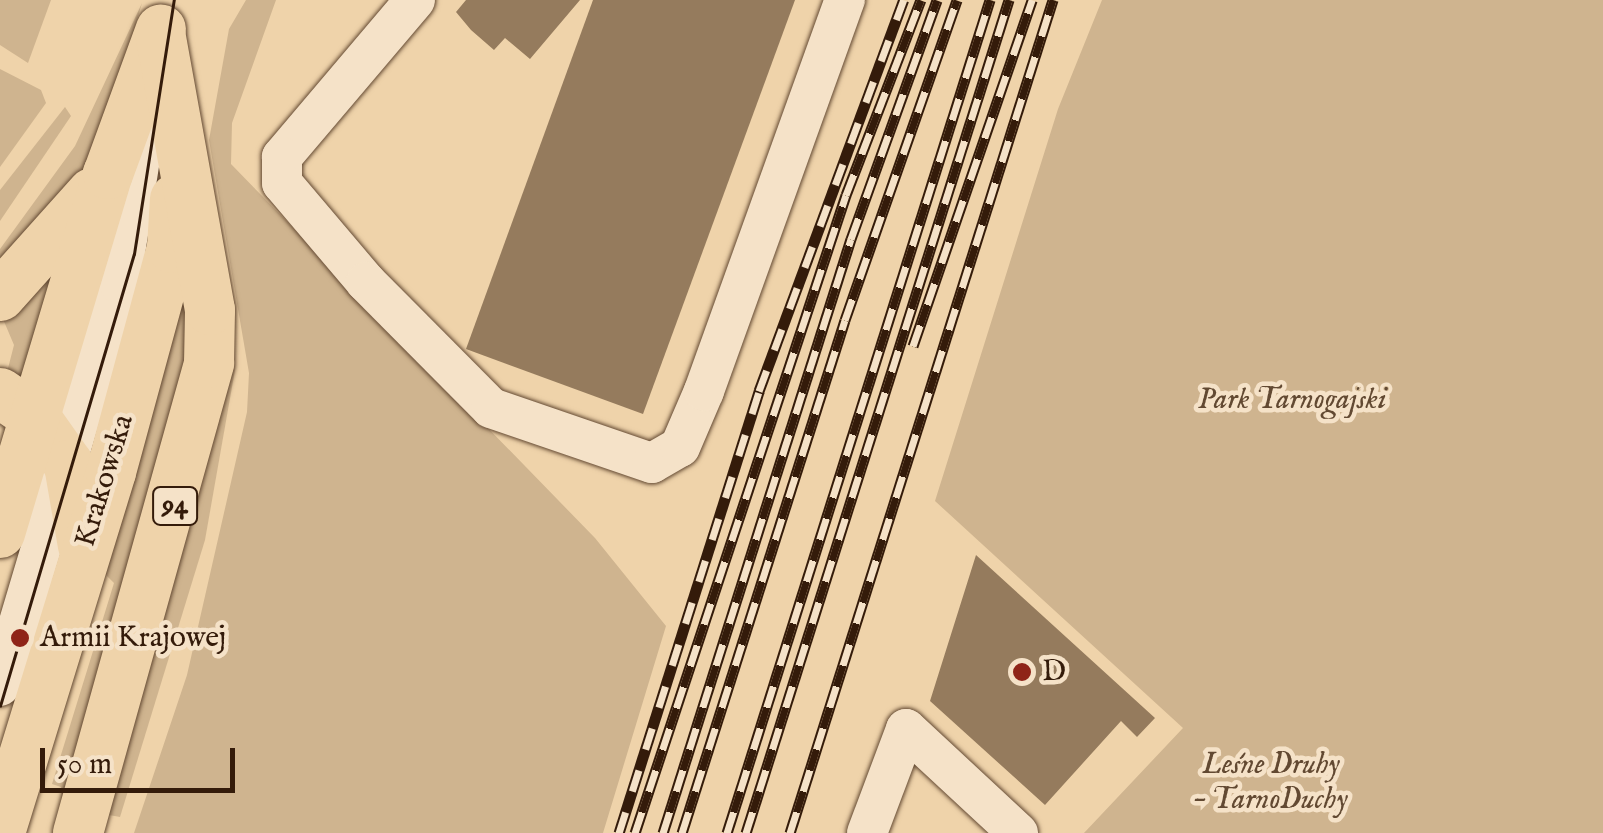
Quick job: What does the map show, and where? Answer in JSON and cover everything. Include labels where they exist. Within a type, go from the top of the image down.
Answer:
[{"type":"main road","name":"94","points":[[78,833],[208,375],[210,310],[164,16]]},
{"type":"main road","points":[[0,533],[17,405],[108,174],[164,16]]},
{"type":"main road","name":"Krakowska","points":[[0,833],[172,248],[181,124]]},
{"type":"main road","points":[[0,296],[108,174]]},
{"type":"main road","points":[[17,405],[66,462],[84,551]]},
{"type":"lane","points":[[414,0],[282,157],[282,183],[366,282],[491,408],[652,463],[680,447],[704,391],[845,0]]},
{"type":"lane","points":[[0,686],[133,226],[164,16]]},
{"type":"lane","points":[[868,833],[906,729],[1018,833]]},
{"type":"green space","points":[[0,0],[51,0],[28,63],[0,45]]},
{"type":"green space","points":[[246,0],[276,0],[232,123],[231,164],[595,538],[666,626],[603,833],[134,833],[187,675],[247,412],[249,373],[209,140],[229,29]]},
{"type":"green space","name":"Park Tarnogajski","points":[[1102,0],[1603,0],[1603,833],[1084,833],[1183,728],[935,501],[1058,109]]},
{"type":"green space","points":[[142,3],[111,110],[77,184],[0,278],[0,249],[75,146]]},
{"type":"green space","points":[[0,69],[41,90],[46,103],[0,167]]},
{"type":"green space","points":[[65,107],[71,116],[0,221],[0,190]]},
{"type":"green space","points":[[67,241],[28,389],[5,380],[14,345],[0,312]]},
{"type":"green space","points":[[185,255],[196,338],[62,808],[61,787],[52,784],[114,583],[101,570]]},
{"type":"green space","points":[[224,310],[235,370],[205,540],[120,817],[98,813]]},
{"type":"building","points":[[466,0],[580,0],[530,59],[505,38],[494,50],[471,30],[456,12]]},
{"type":"building","points":[[593,0],[795,0],[643,414],[466,349]]},
{"type":"building","name":"D","points":[[976,555],[1155,718],[1137,737],[1121,721],[1045,805],[930,701]]},
{"type":"tram line","points":[[0,706],[134,254],[174,0]]},
{"type":"railway","points":[[619,833],[759,391],[904,0]]},
{"type":"railway","points":[[635,833],[846,195],[921,0]]},
{"type":"railway","points":[[663,833],[851,239],[937,0]]},
{"type":"railway","points":[[682,833],[845,320],[957,0]]},
{"type":"railway","points":[[727,833],[990,0]]},
{"type":"railway","points":[[746,833],[1009,0]]},
{"type":"railway","points":[[913,346],[1032,0]]},
{"type":"railway","points":[[790,833],[1053,0]]},
{"type":"place","name":"Armii Krajowej","points":[[20,638]]},
{"type":"place","name":"D","points":[[1022,672]]},
{"type":"park label","name":"Leśne Druhy – TarnoDuchy","points":[[1271,782]]}]
